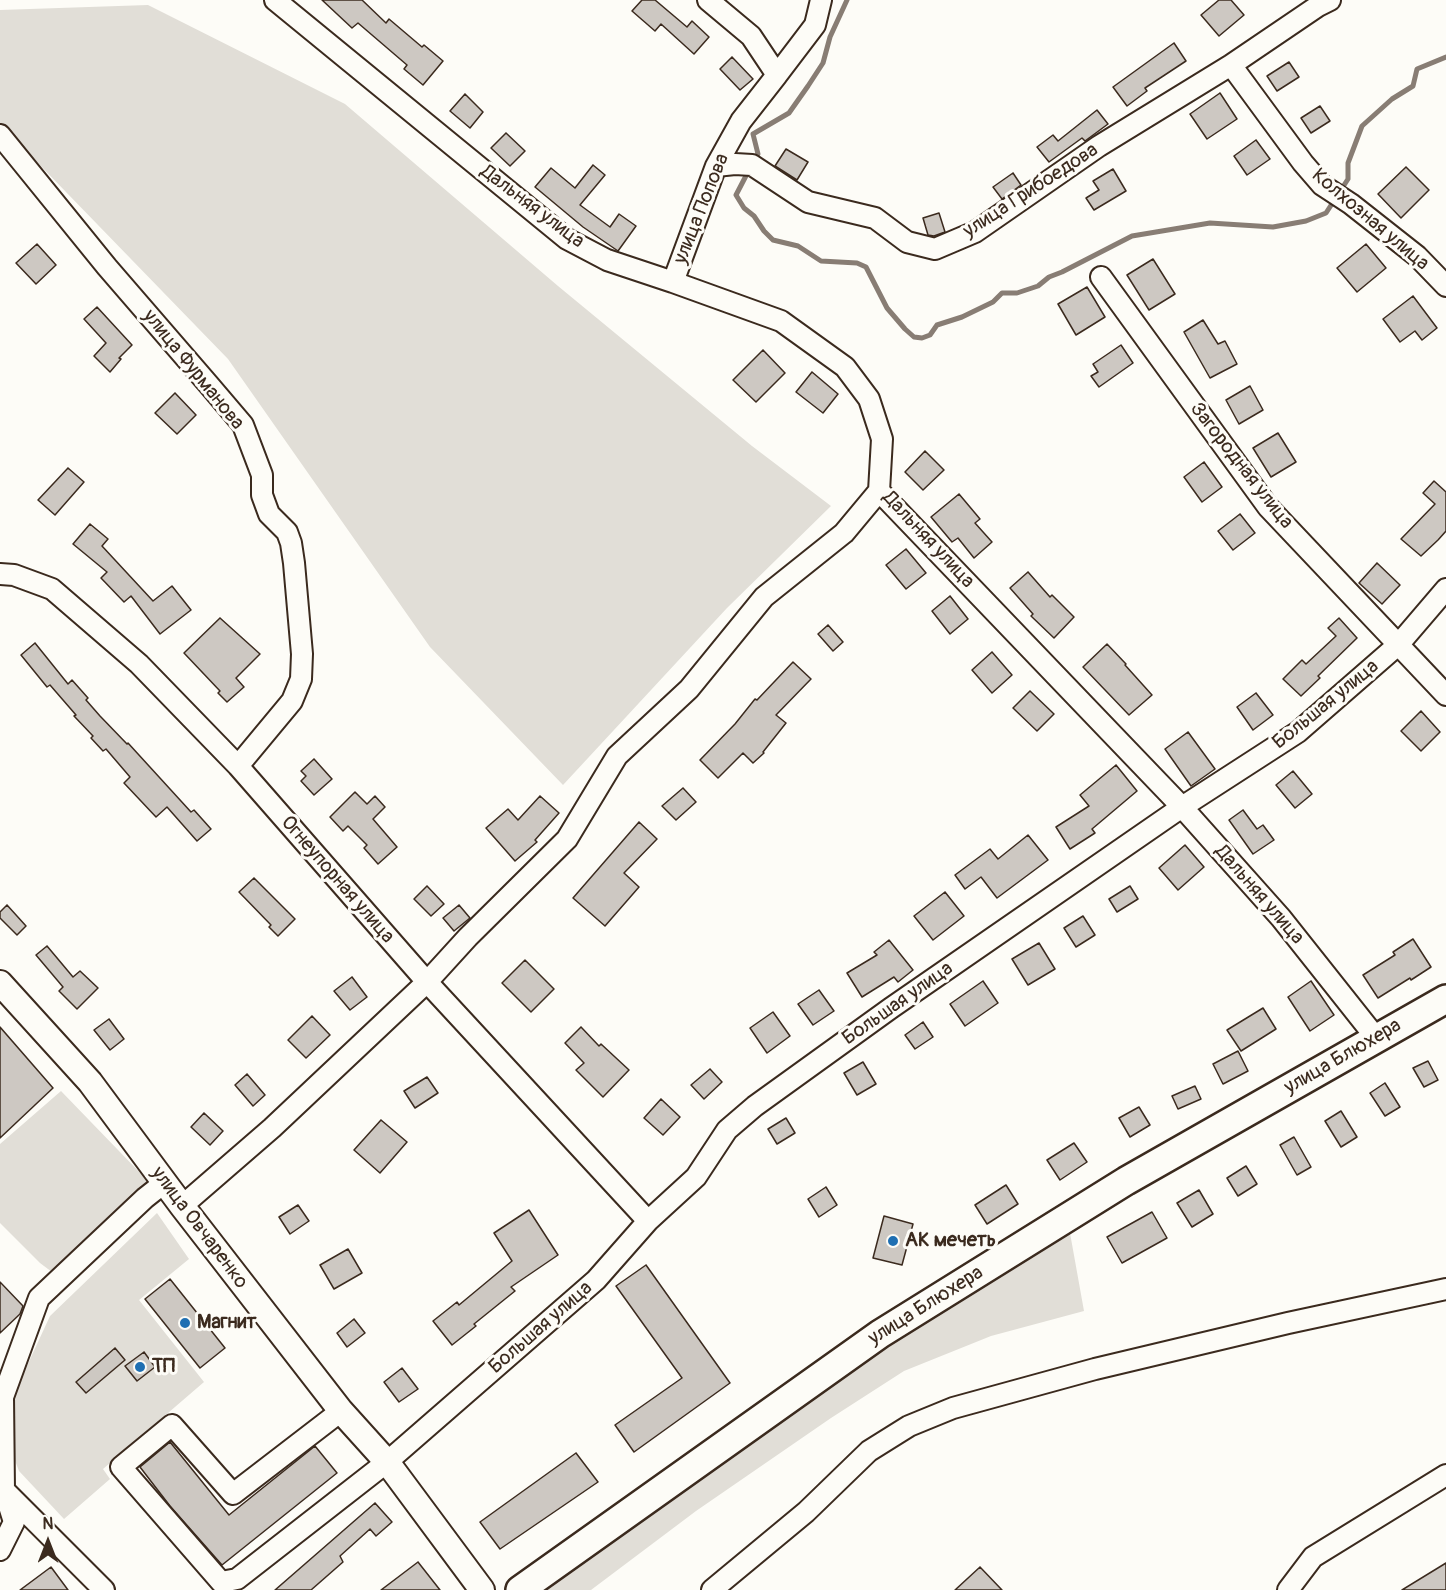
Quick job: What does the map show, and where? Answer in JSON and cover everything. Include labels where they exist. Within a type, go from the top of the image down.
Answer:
[{"type":"main road","name":"улица Блюхера","points":[[520,1590],[880,1334],[1126,1181],[1446,999]]},
{"type":"street","name":"Дальняя улица","points":[[275,0],[567,239],[607,260],[782,321],[845,367],[869,399],[882,439],[879,491],[1182,807],[1281,918],[1377,1039]]},
{"type":"street","points":[[708,0],[751,36],[777,75]]},
{"type":"street","name":"улица Попова","points":[[673,282],[716,166],[741,121],[814,25],[821,0]]},
{"type":"street","name":"улица Грибоедова","points":[[716,166],[752,165],[808,202],[875,218],[907,242],[935,249],[975,232],[1099,146],[1231,65],[1323,2]]},
{"type":"street","name":"Колхозная улица","points":[[1231,65],[1303,164],[1322,185],[1351,204],[1417,256],[1446,286]]},
{"type":"street","name":"улица Фурманова","points":[[0,135],[107,267],[243,425],[262,475],[262,495],[269,514],[286,531],[291,543],[302,654],[301,679],[292,701],[238,766]]},
{"type":"street","name":"Загородная улица","points":[[1101,276],[1268,507],[1446,695]]},
{"type":"street","points":[[182,1206],[272,1128],[427,982],[468,937],[567,839],[617,756],[689,689],[764,597],[844,533],[879,491]]},
{"type":"street","name":"Огнеупорная улица","points":[[0,574],[14,575],[52,589],[139,664],[238,766],[427,982],[648,1221]]},
{"type":"street","name":"Большая улица","points":[[341,1411],[233,1494],[172,1425],[121,1467],[221,1582],[237,1579],[387,1462],[596,1280],[648,1221],[696,1177],[727,1130],[755,1106],[891,1008],[1182,807],[1298,732],[1400,644],[1446,589]]},
{"type":"street","name":"улица Овчаренко","points":[[0,982],[90,1082],[164,1183],[341,1411],[387,1462],[482,1590]]},
{"type":"street","points":[[0,1550],[14,1522],[2,1489],[3,1397],[39,1298],[145,1198],[164,1183]]},
{"type":"street","points":[[712,1590],[806,1512],[869,1451],[920,1421],[953,1408],[1095,1369],[1288,1323],[1446,1289]]},
{"type":"street","points":[[1288,1590],[1313,1557],[1446,1475]]},
{"type":"street","points":[[2,1489],[104,1590]]},
{"type":"shaded area","points":[[148,5],[345,104],[558,286],[752,446],[831,506],[727,608],[563,785],[430,647],[228,359],[0,124],[0,10]]},
{"type":"shaded area","points":[[61,1091],[148,1181],[52,1272],[0,1223],[0,1144]]},
{"type":"shaded area","points":[[157,1213],[189,1259],[139,1300],[204,1382],[103,1469],[110,1479],[64,1519],[19,1471],[11,1450],[14,1394],[50,1316]]},
{"type":"shaded area","points":[[1070,1233],[1084,1311],[991,1336],[904,1371],[696,1511],[591,1590],[542,1590],[900,1333]]},
{"type":"building","points":[[322,0],[362,0],[386,23],[389,19],[422,47],[424,45],[443,61],[423,85],[404,69],[407,65],[358,23],[352,28]]},
{"type":"building","points":[[642,0],[655,0],[687,27],[692,21],[709,37],[694,54],[661,24],[655,31],[632,11]]},
{"type":"building","points":[[1219,0],[1231,0],[1244,15],[1219,36],[1201,15]]},
{"type":"building","points":[[1174,43],[1186,61],[1145,88],[1147,91],[1127,106],[1113,87]]},
{"type":"building","points":[[732,57],[753,79],[740,90],[720,69]]},
{"type":"building","points":[[1289,62],[1299,77],[1277,91],[1267,76]]},
{"type":"building","points":[[1220,93],[1237,119],[1207,139],[1190,114]]},
{"type":"building","points":[[465,94],[483,112],[470,128],[450,111]]},
{"type":"building","points":[[1320,106],[1330,121],[1311,133],[1301,118]]},
{"type":"building","points":[[1097,110],[1108,124],[1085,141],[1082,138],[1049,162],[1037,147],[1053,135],[1058,141]]},
{"type":"building","points":[[506,133],[525,151],[510,166],[491,148]]},
{"type":"building","points":[[1256,140],[1270,159],[1247,175],[1234,156]]},
{"type":"building","points":[[786,149],[808,162],[797,180],[775,166]]},
{"type":"building","points":[[593,165],[605,175],[580,205],[610,227],[619,214],[636,226],[618,251],[583,227],[535,187],[551,168],[575,188]]},
{"type":"building","points":[[1406,167],[1429,190],[1401,218],[1378,194]]},
{"type":"building","points":[[1113,169],[1126,191],[1094,210],[1086,198],[1099,190],[1093,181]]},
{"type":"building","points":[[1013,173],[1021,185],[1002,199],[993,187]]},
{"type":"building","points":[[939,213],[945,232],[934,236],[928,235],[923,218]]},
{"type":"building","points":[[37,244],[56,265],[36,284],[16,263]]},
{"type":"building","points":[[1366,244],[1386,268],[1357,292],[1337,268]]},
{"type":"building","points":[[1153,259],[1175,294],[1149,310],[1127,275]]},
{"type":"building","points":[[1087,287],[1105,317],[1076,335],[1058,304]]},
{"type":"building","points":[[1413,296],[1437,328],[1422,340],[1415,331],[1400,342],[1383,319]]},
{"type":"building","points":[[97,307],[132,345],[119,358],[121,359],[110,372],[94,356],[106,343],[84,319]]},
{"type":"building","points":[[1203,320],[1218,344],[1225,341],[1237,364],[1210,378],[1184,332]]},
{"type":"building","points":[[1121,345],[1133,363],[1099,387],[1091,376],[1098,372],[1093,364]]},
{"type":"building","points":[[763,350],[785,373],[756,402],[733,380]]},
{"type":"building","points":[[812,372],[838,394],[823,413],[796,392]]},
{"type":"building","points":[[1250,386],[1263,410],[1239,424],[1226,400]]},
{"type":"building","points":[[175,393],[196,415],[177,434],[155,413]]},
{"type":"building","points":[[1278,433],[1296,462],[1271,477],[1253,448]]},
{"type":"building","points":[[925,451],[944,470],[923,490],[905,472]]},
{"type":"building","points":[[1204,462],[1222,487],[1202,502],[1184,477]]},
{"type":"building","points":[[68,468],[84,482],[55,515],[38,500]]},
{"type":"building","points":[[1434,481],[1446,492],[1446,531],[1421,556],[1401,539],[1435,504],[1423,493]]},
{"type":"building","points":[[959,494],[980,519],[975,523],[992,542],[974,558],[958,538],[952,542],[931,517]]},
{"type":"building","points":[[1240,514],[1255,533],[1233,550],[1218,531]]},
{"type":"building","points":[[90,524],[108,539],[102,546],[153,601],[172,586],[191,610],[160,634],[131,596],[124,602],[101,578],[107,572],[73,544]]},
{"type":"building","points":[[906,549],[926,573],[906,589],[886,565]]},
{"type":"building","points":[[1377,563],[1400,585],[1382,604],[1359,583]]},
{"type":"building","points":[[1028,572],[1050,597],[1052,595],[1074,617],[1054,638],[1031,616],[1033,614],[1010,588]]},
{"type":"building","points":[[950,596],[968,619],[950,634],[932,611]]},
{"type":"building","points":[[220,618],[260,654],[236,678],[244,687],[227,702],[218,693],[220,691],[184,653]]},
{"type":"building","points":[[1339,618],[1357,638],[1301,696],[1283,679],[1302,660],[1306,664],[1336,636],[1328,628]]},
{"type":"building","points":[[828,625],[843,642],[833,651],[818,634]]},
{"type":"building","points":[[35,643],[68,684],[72,680],[100,716],[191,812],[194,810],[211,829],[197,841],[167,807],[156,817],[124,783],[130,777],[106,749],[103,751],[91,738],[93,736],[74,716],[76,715],[50,685],[47,687],[21,655]]},
{"type":"building","points":[[1107,644],[1152,695],[1129,715],[1083,667]]},
{"type":"building","points":[[992,652],[1012,675],[992,693],[972,670]]},
{"type":"building","points":[[793,662],[811,679],[776,715],[786,723],[764,753],[753,763],[743,753],[718,778],[700,760],[735,724],[755,699],[757,700]]},
{"type":"building","points":[[1030,691],[1054,714],[1037,731],[1013,708]]},
{"type":"building","points":[[1256,693],[1273,715],[1253,730],[1237,707]]},
{"type":"building","points":[[1421,711],[1440,732],[1421,751],[1401,731]]},
{"type":"building","points":[[1188,732],[1215,769],[1191,786],[1165,749]]},
{"type":"building","points":[[314,759],[332,779],[314,795],[301,781],[306,776],[301,771]]},
{"type":"building","points":[[1116,765],[1137,791],[1092,829],[1095,833],[1070,849],[1056,827],[1089,806],[1080,795]]},
{"type":"building","points":[[1293,771],[1312,794],[1295,808],[1276,785]]},
{"type":"building","points":[[683,788],[696,802],[676,820],[662,806]]},
{"type":"building","points":[[355,792],[367,804],[375,796],[385,807],[373,819],[397,847],[378,864],[364,848],[367,845],[348,826],[343,831],[330,817]]},
{"type":"building","points":[[540,796],[559,813],[535,840],[537,842],[515,861],[486,828],[508,809],[518,820]]},
{"type":"building","points":[[1243,810],[1257,829],[1263,825],[1274,840],[1253,854],[1229,820]]},
{"type":"building","points":[[639,822],[657,839],[624,873],[639,887],[605,926],[573,898]]},
{"type":"building","points":[[1028,835],[1048,860],[997,898],[981,877],[965,889],[955,875],[990,849],[998,859]]},
{"type":"building","points":[[1185,845],[1204,867],[1178,890],[1159,868]]},
{"type":"building","points":[[254,878],[295,919],[278,936],[269,927],[271,925],[239,892]]},
{"type":"building","points":[[427,886],[444,904],[431,916],[414,899]]},
{"type":"building","points":[[1130,886],[1138,899],[1117,912],[1109,899]]},
{"type":"building","points":[[945,892],[964,916],[933,940],[914,916]]},
{"type":"building","points":[[7,905],[26,926],[17,935],[0,918],[0,912]]},
{"type":"building","points":[[459,905],[470,918],[454,931],[443,918]]},
{"type":"building","points":[[1083,916],[1095,935],[1076,947],[1064,928]]},
{"type":"building","points":[[1413,939],[1431,967],[1378,998],[1363,975],[1395,955],[1393,952]]},
{"type":"building","points":[[889,940],[913,970],[898,982],[894,977],[862,997],[847,973],[877,955],[874,952]]},
{"type":"building","points":[[1039,943],[1055,969],[1028,985],[1012,959]]},
{"type":"building","points":[[47,946],[73,977],[80,971],[98,988],[77,1009],[59,991],[63,987],[36,955]]},
{"type":"building","points":[[525,960],[554,989],[531,1012],[502,983]]},
{"type":"building","points":[[352,977],[367,997],[350,1010],[334,991]]},
{"type":"building","points":[[983,981],[998,1003],[965,1026],[950,1004]]},
{"type":"building","points":[[1311,981],[1334,1015],[1310,1031],[1288,997]]},
{"type":"building","points":[[819,990],[834,1011],[813,1025],[798,1004]]},
{"type":"building","points":[[1263,1008],[1276,1029],[1241,1051],[1227,1030]]},
{"type":"building","points":[[773,1012],[790,1036],[767,1053],[750,1028]]},
{"type":"building","points":[[312,1016],[330,1035],[306,1058],[288,1040]]},
{"type":"building","points":[[109,1019],[124,1039],[110,1050],[94,1030]]},
{"type":"building","points":[[923,1022],[933,1037],[915,1049],[905,1035]]},
{"type":"building","points":[[0,1027],[53,1088],[0,1138]]},
{"type":"building","points":[[581,1027],[599,1046],[601,1044],[629,1070],[603,1097],[576,1070],[584,1063],[565,1043]]},
{"type":"building","points":[[1238,1051],[1248,1071],[1223,1084],[1213,1064]]},
{"type":"building","points":[[1428,1061],[1438,1080],[1424,1087],[1413,1068]]},
{"type":"building","points":[[863,1062],[876,1084],[857,1095],[844,1073]]},
{"type":"building","points":[[710,1069],[722,1082],[704,1099],[691,1085]]},
{"type":"building","points":[[247,1074],[265,1095],[253,1106],[235,1085]]},
{"type":"building","points":[[427,1077],[438,1093],[415,1108],[404,1091]]},
{"type":"building","points":[[1385,1083],[1400,1107],[1385,1116],[1370,1093]]},
{"type":"building","points":[[1195,1086],[1201,1099],[1178,1109],[1172,1096]]},
{"type":"building","points":[[661,1099],[680,1117],[663,1135],[644,1118]]},
{"type":"building","points":[[1139,1107],[1150,1125],[1130,1137],[1119,1118]]},
{"type":"building","points":[[1341,1111],[1357,1137],[1341,1147],[1325,1121]]},
{"type":"building","points":[[204,1113],[223,1131],[210,1145],[191,1127]]},
{"type":"building","points":[[786,1118],[795,1133],[777,1144],[768,1129]]},
{"type":"building","points":[[381,1120],[407,1142],[380,1173],[354,1150]]},
{"type":"building","points":[[1294,1137],[1311,1167],[1297,1175],[1280,1145]]},
{"type":"building","points":[[1074,1143],[1087,1162],[1060,1180],[1047,1160]]},
{"type":"building","points":[[1246,1166],[1257,1184],[1238,1196],[1227,1178]]},
{"type":"building","points":[[1006,1185],[1018,1204],[987,1224],[975,1205]]},
{"type":"building","points":[[826,1187],[837,1205],[819,1217],[808,1199]]},
{"type":"building","points":[[1199,1190],[1213,1214],[1192,1227],[1177,1203]]},
{"type":"building","points":[[298,1205],[309,1221],[290,1234],[279,1217]]},
{"type":"building","points":[[529,1210],[558,1255],[511,1287],[515,1291],[452,1345],[433,1321],[457,1302],[459,1305],[512,1261],[494,1233]]},
{"type":"building","points":[[1152,1212],[1167,1238],[1122,1263],[1107,1237]]},
{"type":"building","name":"АК мечеть","points":[[884,1216],[913,1224],[902,1265],[873,1258]]},
{"type":"building","points":[[348,1249],[362,1273],[334,1289],[320,1265]]},
{"type":"building","points":[[646,1265],[730,1383],[634,1452],[615,1425],[682,1378],[616,1286]]},
{"type":"building","name":"Магнит","points":[[170,1279],[225,1348],[200,1368],[145,1299]]},
{"type":"building","points":[[0,1282],[23,1306],[20,1314],[0,1333]]},
{"type":"building","points":[[354,1319],[365,1333],[347,1347],[337,1333]]},
{"type":"building","points":[[115,1348],[125,1360],[86,1393],[76,1382]]},
{"type":"building","name":"ТП","points":[[144,1352],[155,1367],[137,1381],[125,1366]]},
{"type":"building","points":[[402,1368],[418,1389],[399,1402],[384,1382]]},
{"type":"building","points":[[170,1442],[229,1515],[315,1446],[337,1473],[222,1565],[170,1506],[140,1467]]},
{"type":"building","points":[[576,1453],[598,1482],[500,1549],[480,1522]]},
{"type":"building","points":[[375,1503],[392,1522],[376,1536],[370,1529],[340,1556],[343,1562],[311,1590],[275,1590]]},
{"type":"building","points":[[418,1562],[440,1590],[381,1590]]},
{"type":"building","points":[[1446,1563],[1446,1590],[1402,1590]]},
{"type":"building","points":[[51,1567],[68,1590],[20,1590]]},
{"type":"building","points":[[980,1567],[1002,1590],[955,1590]]},
{"type":"waterway","points":[[754,162],[758,154],[753,134],[789,113],[808,86],[823,63],[830,37],[847,0]]},
{"type":"waterway","points":[[749,170],[736,195],[744,208],[754,216],[773,240],[798,246],[821,261],[857,263],[866,267],[887,308],[914,337],[922,338],[930,335],[937,325],[962,317],[993,302],[1002,293],[1017,293],[1038,286],[1049,277],[1132,236],[1210,223],[1273,227],[1306,221],[1326,213],[1348,179],[1348,163],[1362,126],[1392,99],[1413,86],[1417,69],[1446,57]]},
{"type":"place","name":"АК мечеть","points":[[893,1241]]},
{"type":"place","name":"Магнит","points":[[185,1323]]},
{"type":"place","name":"ТП","points":[[140,1367]]}]
